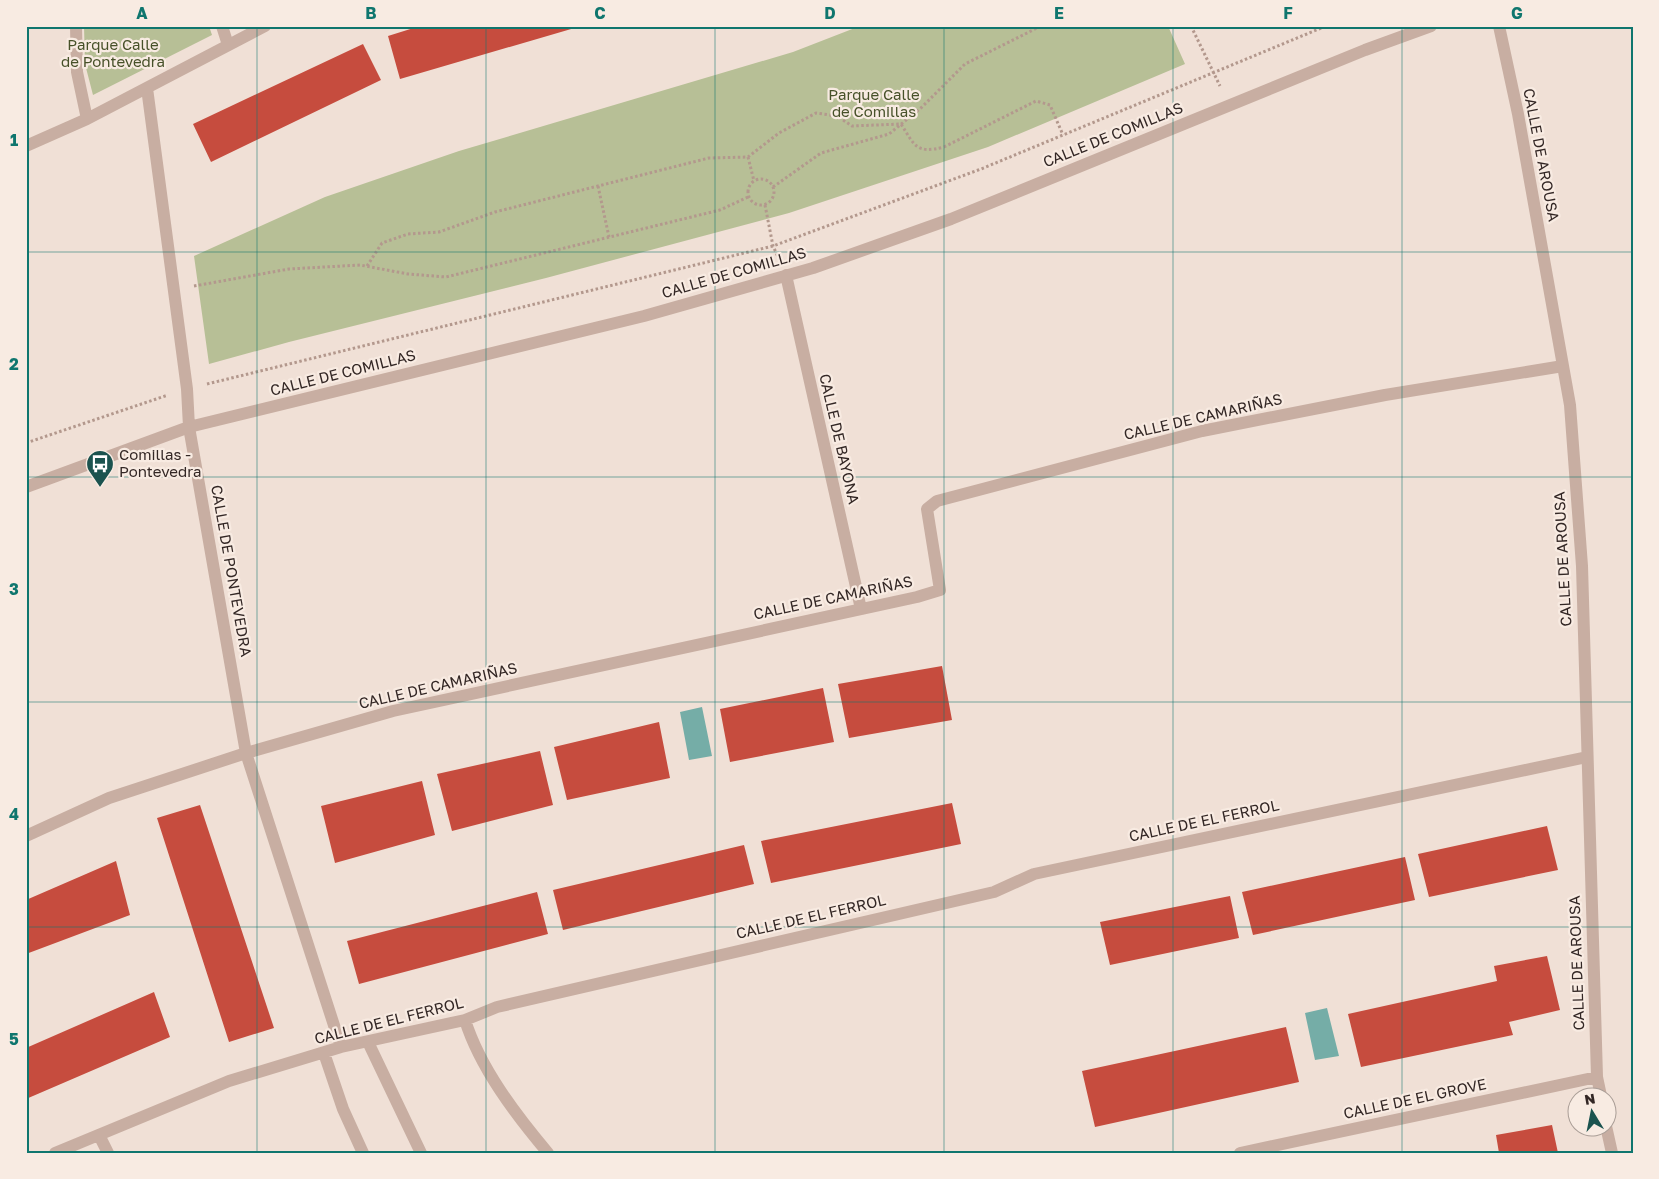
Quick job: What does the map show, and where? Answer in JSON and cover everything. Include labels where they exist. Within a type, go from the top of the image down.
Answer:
[{"type":"street","points":[[76,26],[77,72],[87,119]]},
{"type":"street","points":[[222,26],[228,45]]},
{"type":"street","points":[[26,146],[87,119],[265,26]]},
{"type":"street","name":"CALLE DE COMILLAS","points":[[26,487],[189,427],[644,316],[786,275],[951,219],[1229,105],[1431,26]]},
{"type":"street","name":"CALLE DE AROUSA","points":[[1499,26],[1518,114],[1570,405],[1582,566],[1597,1077],[1599,1086]]},
{"type":"street","name":"CALLE DE PONTEVEDRA","points":[[147,88],[187,389],[189,427],[246,753],[341,1048]]},
{"type":"street","name":"CALLE DE BAYONA","points":[[786,275],[861,609]]},
{"type":"street","name":"CALLE DE CAMARIÑAS","points":[[26,836],[109,798],[246,753],[393,711],[940,590],[927,509],[937,500],[1202,431],[1385,394],[1563,366]]},
{"type":"street","name":"CALLE DE EL FERROL","points":[[55,1153],[229,1080],[341,1048],[465,1020],[497,1007],[994,892],[1034,874],[1587,756]]},
{"type":"street","points":[[465,1020],[473,1044],[489,1070],[548,1153]]},
{"type":"street","points":[[368,1042],[422,1153]]},
{"type":"street","points":[[324,1053],[330,1076],[364,1153]]},
{"type":"street","name":"CALLE DE EL GROVE","points":[[1240,1153],[1597,1077]]},
{"type":"street","points":[[99,1135],[108,1153]]},
{"type":"street","points":[[1608,1136],[1612,1153]]},
{"type":"path","points":[[773,187],[821,153],[889,134],[922,107],[966,64],[1041,26]]},
{"type":"path","points":[[1190,26],[1229,105]]},
{"type":"path","points":[[26,443],[187,389],[773,246],[982,169],[1326,26]]},
{"type":"path","points":[[901,124],[916,147],[927,151],[944,147],[1036,100],[1050,105],[1063,135]]},
{"type":"path","points":[[366,266],[382,242],[408,234],[439,232],[495,212],[709,158],[748,157],[779,133],[816,113],[837,116],[852,126],[901,124]]},
{"type":"path","points":[[748,157],[754,181]]},
{"type":"path","points":[[765,180],[773,187],[773,198],[765,205],[755,205],[748,196],[748,188],[754,181],[765,180]]},
{"type":"path","points":[[598,186],[609,237]]},
{"type":"path","points":[[174,290],[289,269],[366,266],[408,274],[446,277],[720,210],[748,196]]},
{"type":"path","points":[[765,205],[773,246],[786,275]]},
{"type":"green space","name":"Parque Calle de Pontevedra","points":[[84,26],[209,26],[212,35],[93,95],[85,64]]},
{"type":"green space","name":"Parque Calle de Comillas","points":[[860,26],[1168,26],[1185,64],[988,147],[789,213],[546,278],[289,342],[209,364],[194,256],[325,197],[459,151],[793,52]]},
{"type":"water","points":[[702,707],[712,756],[689,760],[680,712]]},
{"type":"water","points":[[1327,1008],[1339,1056],[1315,1060],[1305,1013]]},
{"type":"building","points":[[420,26],[578,27],[400,79],[388,36]]},
{"type":"building","points":[[363,44],[381,80],[211,162],[193,124]]},
{"type":"building","points":[[942,666],[952,720],[849,738],[838,684]]},
{"type":"building","points":[[823,688],[834,742],[730,762],[720,709]]},
{"type":"building","points":[[659,722],[670,778],[567,800],[554,747]]},
{"type":"building","points":[[540,751],[553,805],[452,831],[437,774]]},
{"type":"building","points":[[422,781],[435,835],[335,863],[321,806]]},
{"type":"building","points":[[952,803],[961,844],[771,883],[761,841]]},
{"type":"building","points":[[200,805],[274,1028],[229,1042],[157,818]]},
{"type":"building","points":[[1547,826],[1558,870],[1429,897],[1418,854]]},
{"type":"building","points":[[744,845],[754,884],[563,930],[553,890]]},
{"type":"building","points":[[1405,857],[1415,900],[1253,935],[1242,892]]},
{"type":"building","points":[[116,861],[130,915],[26,954],[26,900]]},
{"type":"building","points":[[537,892],[548,934],[359,984],[347,941]]},
{"type":"building","points":[[1230,896],[1239,938],[1110,965],[1100,922]]},
{"type":"building","points":[[1547,956],[1560,1010],[1509,1022],[1513,1035],[1361,1067],[1348,1014],[1497,981],[1494,966]]},
{"type":"building","points":[[154,992],[170,1037],[26,1099],[26,1048]]},
{"type":"building","points":[[1286,1027],[1299,1082],[1095,1127],[1082,1071]]},
{"type":"building","points":[[1552,1125],[1558,1153],[1499,1153],[1496,1135]]},
{"type":"place","name":"Comillas - Pontevedra","points":[[100,488]]}]
